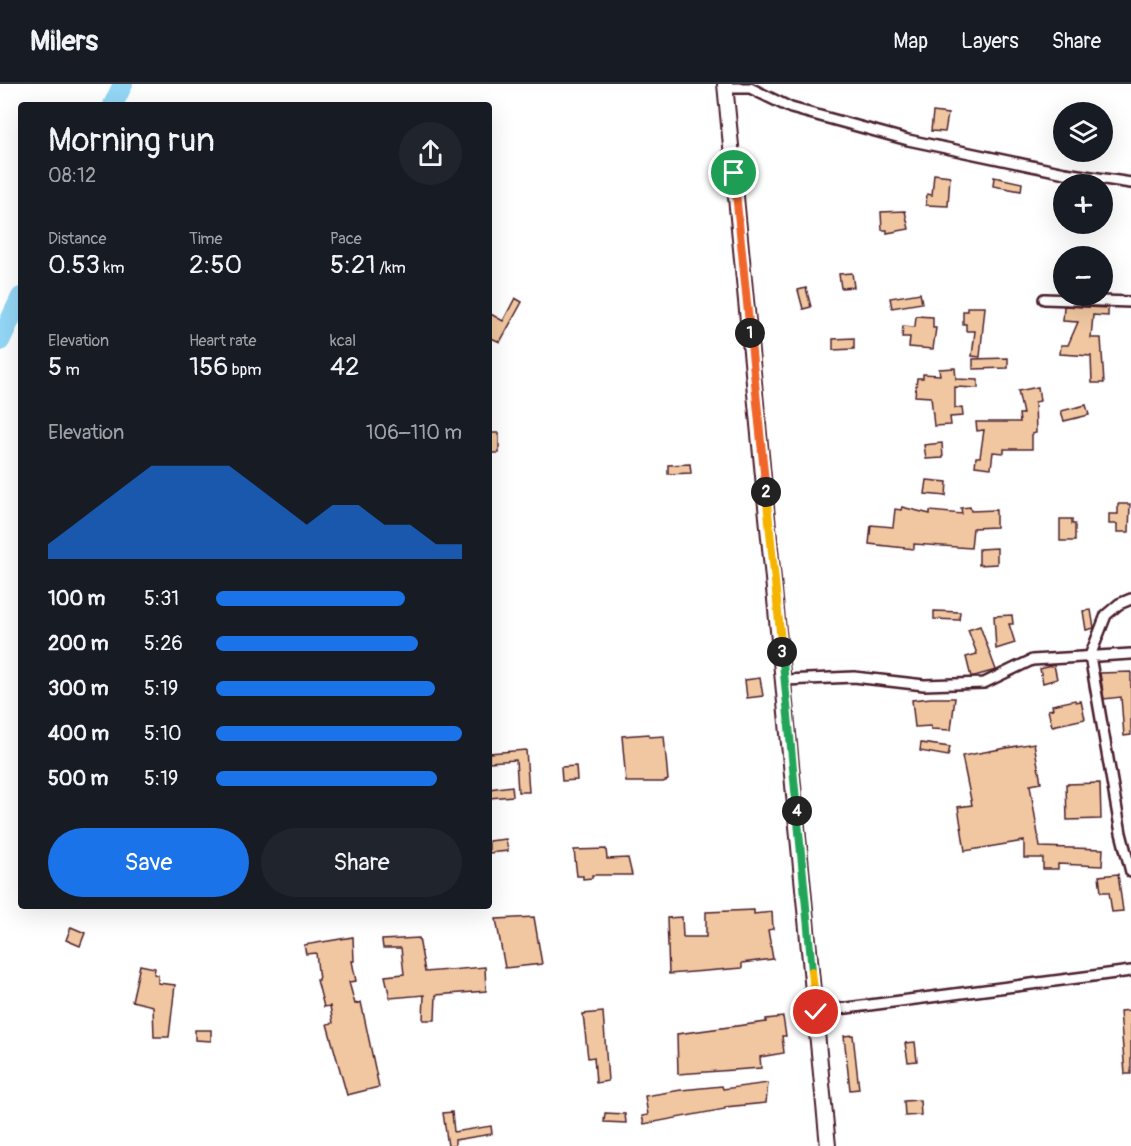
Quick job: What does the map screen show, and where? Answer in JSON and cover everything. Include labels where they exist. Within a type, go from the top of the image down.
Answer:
[{"type":"main road","points":[[725,86],[785,680],[828,1146]]},
{"type":"street","points":[[725,86],[750,88],[791,108],[908,140],[1065,173],[1131,183]]},
{"type":"street","points":[[1044,299],[1131,302]]},
{"type":"street","points":[[1131,599],[1119,604],[1106,615],[1090,656],[1121,833],[1131,872]]},
{"type":"street","points":[[785,680],[854,677],[924,685],[984,683],[1032,660],[1131,654]]},
{"type":"street","points":[[816,1012],[1131,971]]},
{"type":"building","points":[[933,112],[948,114],[945,132],[931,131]]},
{"type":"building","points":[[934,174],[950,176],[948,206],[926,205],[927,194],[932,195]]},
{"type":"building","points":[[994,177],[1022,183],[1021,191],[993,186]]},
{"type":"building","points":[[905,211],[909,229],[887,233],[887,230],[882,230],[881,212]]},
{"type":"building","points":[[852,273],[854,287],[841,288],[839,274]]},
{"type":"building","points":[[806,288],[811,307],[803,309],[798,290]]},
{"type":"building","points":[[920,293],[922,303],[892,308],[890,298]]},
{"type":"building","points":[[515,298],[522,302],[500,342],[492,338],[492,315],[503,321]]},
{"type":"building","points":[[1064,306],[1108,308],[1108,316],[1093,315],[1091,338],[1101,338],[1104,383],[1092,383],[1091,356],[1060,354],[1061,345],[1068,345],[1078,322],[1063,321]]},
{"type":"building","points":[[967,307],[985,307],[980,357],[972,356],[975,331],[966,331],[966,324],[963,324],[963,311],[967,311]]},
{"type":"building","points":[[916,316],[933,317],[933,328],[936,328],[933,349],[909,347],[910,337],[902,337],[903,326],[915,327]]},
{"type":"building","points":[[854,338],[854,349],[833,350],[833,339]]},
{"type":"building","points":[[1008,358],[1008,368],[973,369],[973,359]]},
{"type":"building","points":[[955,368],[956,379],[978,380],[978,388],[955,387],[955,408],[962,407],[963,416],[950,417],[951,425],[934,426],[931,397],[915,396],[917,378],[923,378],[923,374],[940,375],[939,369]]},
{"type":"building","points":[[1038,387],[1040,401],[1035,402],[1036,433],[1032,434],[1032,449],[1004,449],[1004,453],[993,452],[991,468],[975,466],[976,457],[980,457],[984,430],[977,431],[976,422],[1020,422],[1019,414],[1023,414],[1018,391]]},
{"type":"building","points":[[1086,405],[1089,415],[1064,421],[1061,411]]},
{"type":"building","points":[[492,433],[499,433],[499,453],[492,453]]},
{"type":"building","points":[[942,443],[943,458],[926,459],[924,445]]},
{"type":"building","points":[[690,464],[691,473],[668,474],[668,465]]},
{"type":"building","points":[[927,480],[947,482],[946,496],[925,494]]},
{"type":"building","points":[[1118,504],[1130,504],[1129,532],[1117,532],[1117,524],[1109,524],[1109,514],[1118,514]]},
{"type":"building","points":[[902,507],[930,514],[930,511],[962,514],[961,508],[970,507],[971,511],[996,510],[996,527],[973,528],[971,548],[914,544],[914,549],[869,544],[871,525],[893,527],[895,509],[901,510]]},
{"type":"building","points":[[1060,519],[1072,519],[1072,524],[1075,524],[1075,541],[1060,541]]},
{"type":"building","points":[[997,548],[997,564],[979,565],[979,549]]},
{"type":"building","points":[[1091,610],[1094,628],[1086,630],[1083,611]]},
{"type":"building","points":[[934,611],[960,612],[959,620],[934,619]]},
{"type":"building","points":[[1012,615],[1013,624],[1009,624],[1015,643],[996,649],[994,616]]},
{"type":"building","points":[[980,626],[996,670],[971,677],[966,657],[977,654],[968,630]]},
{"type":"building","points":[[1054,665],[1057,679],[1043,683],[1040,669]]},
{"type":"building","points":[[1131,672],[1131,735],[1124,736],[1121,697],[1104,699],[1100,673]]},
{"type":"building","points":[[760,678],[763,696],[747,698],[745,680]]},
{"type":"building","points":[[955,698],[951,730],[931,729],[931,726],[915,727],[912,700]]},
{"type":"building","points":[[1075,700],[1076,702],[1081,701],[1085,719],[1052,726],[1048,710],[1053,709],[1052,705]]},
{"type":"building","points":[[649,734],[649,737],[664,736],[668,780],[626,782],[622,736]]},
{"type":"building","points":[[921,743],[950,747],[948,756],[920,751]]},
{"type":"building","points":[[1034,743],[1041,783],[1030,785],[1040,847],[1103,849],[1102,866],[1058,864],[1058,869],[1043,869],[1043,858],[1024,858],[1024,841],[965,851],[958,807],[972,805],[962,756]]},
{"type":"building","points":[[526,750],[529,792],[518,792],[516,760],[492,762],[492,753]]},
{"type":"building","points":[[576,766],[577,780],[562,781],[561,767]]},
{"type":"building","points":[[1100,783],[1101,819],[1067,820],[1066,784]]},
{"type":"building","points":[[512,786],[513,796],[492,798],[492,789]]},
{"type":"building","points":[[506,839],[508,851],[492,853],[492,841]]},
{"type":"building","points":[[606,849],[607,859],[628,858],[632,875],[592,875],[592,878],[583,879],[583,876],[577,876],[574,850]]},
{"type":"building","points":[[1118,874],[1123,911],[1112,912],[1109,892],[1101,892],[1099,876]]},
{"type":"building","points":[[754,910],[754,914],[772,912],[773,929],[768,930],[773,959],[742,963],[742,968],[669,974],[667,918],[682,917],[683,937],[706,937],[706,912]]},
{"type":"building","points":[[534,917],[542,964],[505,968],[496,919]]},
{"type":"building","points":[[71,927],[85,933],[80,946],[66,940]]},
{"type":"building","points":[[353,937],[354,961],[352,961],[356,981],[349,982],[355,1004],[361,1002],[379,1087],[347,1095],[327,1024],[333,1023],[330,1006],[324,1007],[317,980],[319,980],[316,953],[306,954],[304,945]]},
{"type":"building","points":[[419,938],[425,972],[485,967],[486,991],[436,995],[435,1020],[423,1020],[424,995],[390,998],[385,976],[404,974],[401,948],[383,948],[382,940]]},
{"type":"building","points":[[140,965],[155,968],[154,974],[158,975],[158,983],[175,985],[169,1037],[154,1037],[153,1006],[132,1001]]},
{"type":"building","points":[[1131,1010],[1131,1074],[1125,1074],[1120,1011]]},
{"type":"building","points":[[603,1012],[608,1081],[596,1083],[594,1057],[588,1058],[583,1014]]},
{"type":"building","points":[[783,1017],[786,1036],[782,1036],[784,1053],[760,1057],[761,1068],[678,1074],[677,1034],[766,1022],[766,1019]]},
{"type":"building","points":[[195,1030],[211,1030],[211,1041],[195,1040]]},
{"type":"building","points":[[853,1035],[859,1089],[850,1090],[844,1036]]},
{"type":"building","points":[[915,1042],[917,1061],[908,1062],[905,1043]]},
{"type":"building","points":[[768,1083],[766,1103],[725,1107],[725,1109],[644,1124],[642,1116],[648,1115],[645,1096],[681,1090],[722,1086],[723,1089]]},
{"type":"building","points":[[920,1100],[921,1115],[905,1116],[904,1101]]},
{"type":"building","points":[[452,1112],[454,1132],[491,1126],[492,1134],[455,1140],[455,1146],[448,1146],[443,1113]]},
{"type":"building","points":[[605,1113],[625,1114],[626,1123],[604,1122]]},
{"type":"waterway","points":[[114,102],[123,84]]},
{"type":"waterway","points":[[0,341],[18,303]]},
{"type":"route","points":[[734,173],[816,1012]]}]
